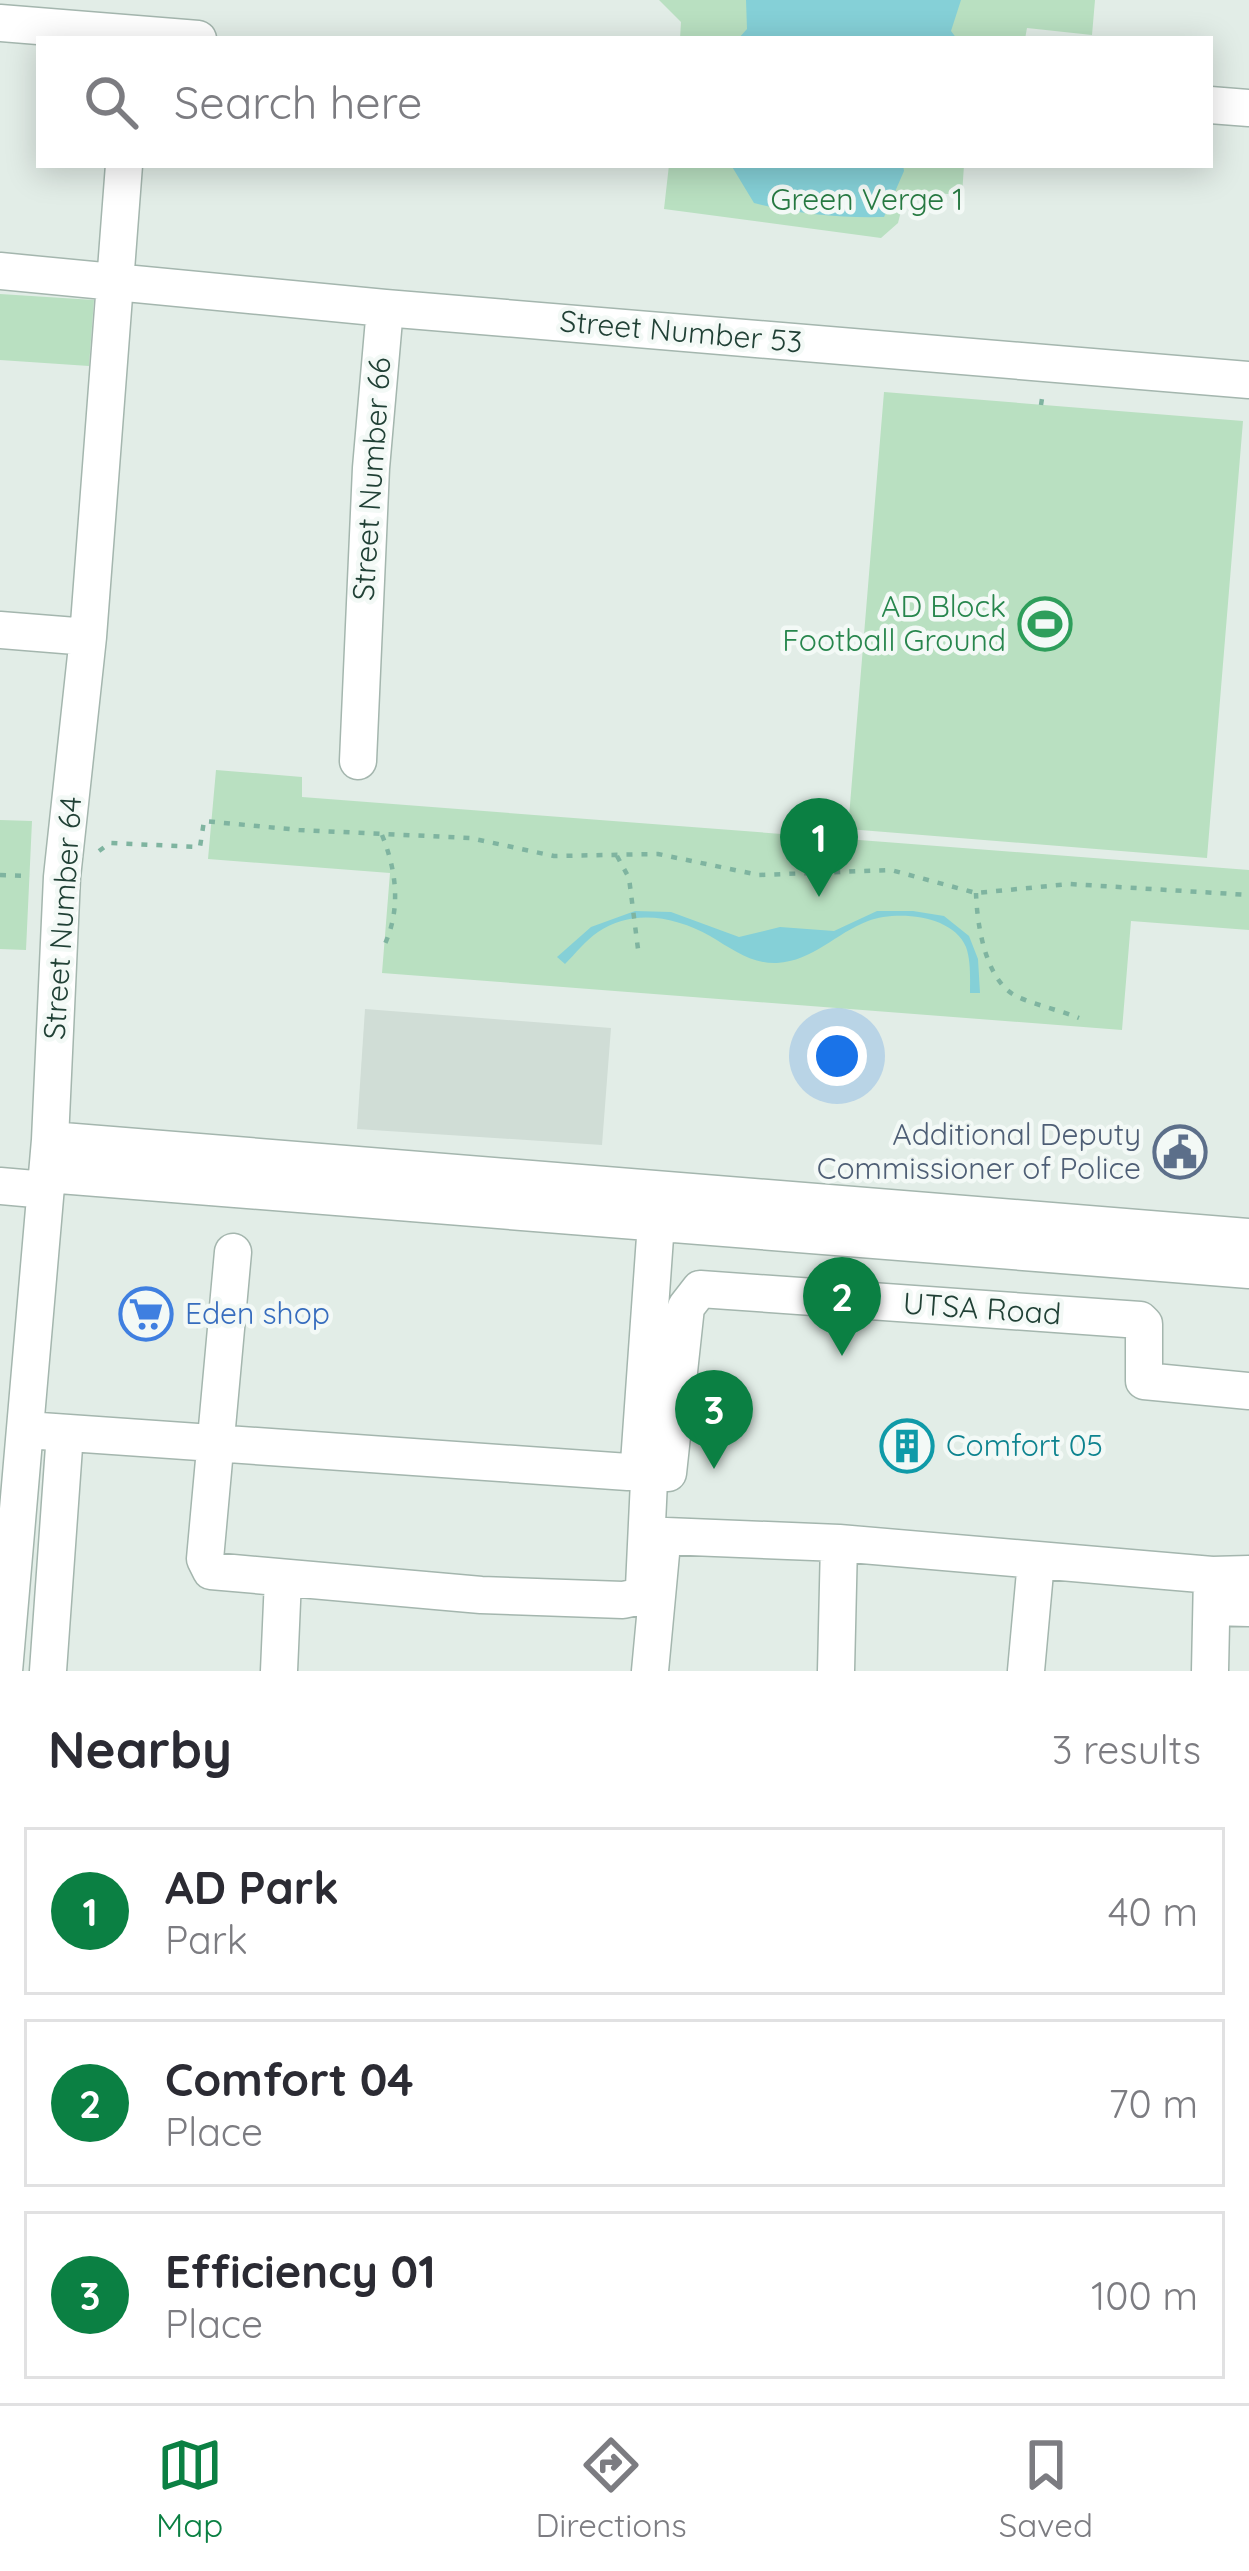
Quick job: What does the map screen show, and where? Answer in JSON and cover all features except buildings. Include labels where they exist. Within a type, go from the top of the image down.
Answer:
[{"type":"street","points":[[0,23],[136,24],[186,36]]},
{"type":"street","points":[[1213,105],[1249,108]]},
{"type":"street","name":"Street Number 64","points":[[4,1671],[17,1440],[48,1168],[62,878],[88,637],[124,168]]},
{"type":"street","name":"Street Number 53","points":[[0,271],[1249,380]]},
{"type":"street","name":"Street Number 66","points":[[358,761],[371,468],[385,308]]},
{"type":"street","points":[[0,630],[88,637]]},
{"type":"street","points":[[48,1168],[1249,1270]]},
{"type":"street","points":[[0,1186],[48,1168],[1249,1237]]},
{"type":"street","points":[[653,1468],[656,1223]]},
{"type":"street","points":[[232,1252],[206,1566],[217,1573],[481,1595],[637,1597],[644,1587],[647,1471],[653,1468]]},
{"type":"street","name":"UTSA Road","points":[[653,1468],[686,1307],[700,1289],[1141,1320],[1144,1381],[1249,1391]]},
{"type":"street","points":[[17,1440],[65,1433],[628,1472],[653,1468]]},
{"type":"street","points":[[48,1671],[65,1433]]},
{"type":"street","points":[[650,1671],[666,1536],[839,1544],[1036,1561],[1212,1591],[1249,1608]]},
{"type":"street","points":[[836,1671],[839,1544]]},
{"type":"street","points":[[1026,1671],[1036,1561]]},
{"type":"street","points":[[1212,1591],[1249,1574]]},
{"type":"street","points":[[279,1671],[283,1579]]},
{"type":"street","points":[[1210,1671],[1212,1591]]},
{"type":"path","points":[[62,878],[110,843],[200,847],[204,821],[470,838],[554,856],[658,854],[759,874],[891,870],[976,893],[1070,884],[1249,895]]},
{"type":"path","points":[[382,835],[396,882],[393,928],[384,946]]},
{"type":"path","points":[[616,854],[629,878],[638,949]]},
{"type":"path","points":[[976,893],[982,937],[1003,985],[1013,995],[1079,1018]]},
{"type":"shaded area","points":[[365,1009],[611,1028],[602,1145],[357,1129]]},
{"type":"green space","points":[[659,0],[1095,0],[1092,35],[1027,28],[1026,36],[680,36],[681,22]]},
{"type":"green space","name":"Green Verge 1","points":[[669,168],[964,168],[962,195],[906,191],[898,223],[881,238],[664,209]]},
{"type":"green space","points":[[0,294],[94,300],[89,366],[0,360]]},
{"type":"green space","name":"AD Block Football Ground","points":[[884,392],[1243,421],[1207,858],[848,829]]},
{"type":"green space","points":[[216,770],[302,777],[302,797],[1249,870],[1249,930],[1131,921],[1122,1030],[382,973],[390,873],[208,859]]},
{"type":"green space","points":[[0,820],[32,821],[26,950],[0,949]]},
{"type":"water","points":[[746,0],[961,0],[951,31],[955,36],[741,36],[747,29]]},
{"type":"water","points":[[733,168],[904,168],[884,217],[802,213],[754,203]]},
{"type":"water","points":[[635,911],[671,912],[739,937],[780,927],[834,931],[877,911],[944,916],[969,936],[978,959],[980,993],[970,993],[969,958],[959,936],[937,922],[908,916],[868,921],[813,952],[777,963],[750,958],[697,929],[654,918],[611,925],[565,964],[557,957],[591,927]]},
{"type":"place","name":"AD Block Football Ground","points":[[1045,624]]},
{"type":"place","name":"AD Park","points":[[819,897]]},
{"type":"place","name":"Additional Deputy Commissioner of Police","points":[[1180,1152]]},
{"type":"place","name":"Eden shop","points":[[146,1314]]},
{"type":"place","name":"Comfort 04","points":[[842,1356]]},
{"type":"place","name":"Comfort 05","points":[[907,1446]]},
{"type":"place","name":"Efficiency 01","points":[[714,1469]]}]
